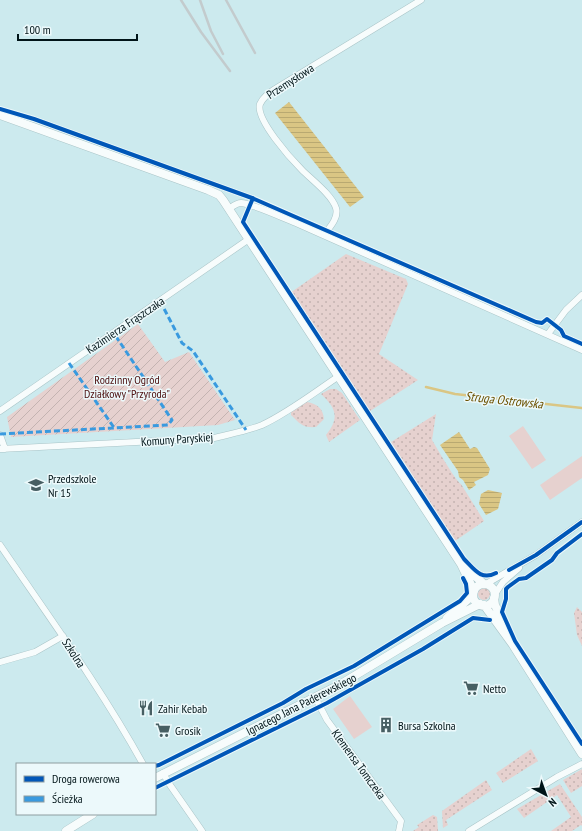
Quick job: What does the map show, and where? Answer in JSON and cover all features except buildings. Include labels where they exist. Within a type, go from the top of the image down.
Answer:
[{"type":"street","name":"Przemysłowa","points":[[324,235],[336,216],[336,209],[323,190],[290,157],[270,131],[262,118],[260,105],[263,98],[275,89],[421,0]]},
{"type":"street","points":[[0,115],[219,195],[230,208],[461,564],[474,593],[475,600],[482,605],[512,645],[582,754]]},
{"type":"street","points":[[230,208],[241,203],[250,205],[324,235],[582,350]]},
{"type":"street","name":"Kazimierza Frąszczaka","points":[[0,411],[249,239]]},
{"type":"street","points":[[548,334],[566,310],[582,295]]},
{"type":"street","name":"Komuny Paryskiej","points":[[2,449],[214,438],[263,424],[279,416],[339,376]]},
{"type":"street","points":[[0,435],[2,449]]},
{"type":"street","points":[[442,622],[474,593],[478,586],[485,584],[528,560],[582,522]]},
{"type":"street","name":"Szkolna","points":[[0,545],[63,636],[127,735],[142,763]]},
{"type":"street","points":[[442,622],[490,603],[503,582],[528,560]]},
{"type":"street","points":[[461,564],[492,588],[495,605],[512,645]]},
{"type":"street","name":"Ignacego Jana Paderewskiego","points":[[156,777],[369,668],[442,622]]},
{"type":"street","points":[[0,662],[35,652],[63,636]]},
{"type":"street","name":"Klemensa Tomczeka","points":[[315,697],[328,720],[401,821],[399,831]]},
{"type":"street","points":[[469,831],[557,777],[582,764]]},
{"type":"street","points":[[163,773],[202,831]]},
{"type":"street","points":[[66,831],[91,815]]},
{"type":"green space","points":[[346,254],[406,279],[408,284],[379,354],[418,380],[367,413],[290,293]]},
{"type":"green space","name":"Rodzinny Ogród Działkowy \"Przyroda\"","points":[[138,324],[165,362],[189,352],[235,420],[218,425],[11,437],[7,417]]},
{"type":"green space","points":[[330,389],[336,389],[342,393],[360,420],[329,442],[326,435],[335,418],[333,409],[321,394]]},
{"type":"green space","points":[[307,402],[317,405],[321,409],[324,419],[316,427],[302,425],[291,415],[291,411]]},
{"type":"green space","points":[[436,414],[432,440],[484,521],[455,541],[391,442]]},
{"type":"green space","points":[[523,426],[546,460],[532,469],[509,436]]},
{"type":"green space","points":[[582,456],[582,478],[550,500],[540,485]]},
{"type":"green space","points":[[484,588],[488,590],[490,594],[488,598],[484,600],[480,598],[478,594],[480,590]]},
{"type":"green space","points":[[577,607],[582,612],[582,646],[577,635],[574,613]]},
{"type":"green space","points":[[350,696],[372,727],[354,739],[333,709]]},
{"type":"green space","points":[[531,749],[538,761],[503,783],[496,773]]},
{"type":"green space","points":[[582,769],[582,786],[571,793],[563,780]]},
{"type":"green space","points":[[486,780],[492,790],[446,820],[448,825],[443,828],[442,811]]},
{"type":"green space","points":[[560,784],[582,817],[582,826],[581,825],[572,831],[551,831],[571,817],[557,795],[524,818],[517,809]]},
{"type":"green space","points":[[433,815],[437,817],[438,831],[413,831],[419,827],[417,825]]},
{"type":"shaded area","points":[[289,102],[364,197],[350,207],[275,113]]},
{"type":"shaded area","points":[[459,432],[470,449],[474,447],[477,448],[490,469],[488,475],[474,482],[476,485],[469,490],[463,480],[459,477],[458,471],[440,445]]},
{"type":"shaded area","points":[[488,490],[502,493],[498,509],[486,515],[479,504],[481,494]]},
{"type":"waterway","name":"Struga Ostrowska","points":[[426,387],[455,394],[582,408]]},
{"type":"railway","points":[[181,0],[201,32],[230,71]]},
{"type":"railway","points":[[200,0],[211,31],[223,54]]},
{"type":"railway","points":[[226,0],[255,53]]},
{"type":"marked path","points":[[160,301],[182,343],[193,351],[246,430]]},
{"type":"marked path","points":[[0,434],[168,425],[172,420],[113,332]]},
{"type":"marked path","points":[[69,363],[115,429]]},
{"type":"cycle path","points":[[0,109],[34,119],[252,198],[536,322],[542,323],[547,319],[561,330],[564,336],[582,344]]},
{"type":"cycle path","points":[[253,198],[243,222],[464,559],[482,575],[486,576],[496,573]]},
{"type":"cycle path","points":[[509,570],[536,555],[582,522]]},
{"type":"cycle path","points":[[582,534],[557,553],[552,560],[526,578],[519,579],[508,587],[506,589],[506,599],[502,612],[515,641],[582,744]]},
{"type":"cycle path","points":[[156,766],[354,666],[460,601],[467,593],[466,584],[463,578]]},
{"type":"cycle path","points":[[156,788],[327,703],[423,649],[473,618],[490,620]]},
{"type":"place","name":"Przedszkole Nr 15","points":[[36,485]]},
{"type":"place","name":"Netto","points":[[471,688]]},
{"type":"place","name":"Zahir Kebab","points":[[146,708]]},
{"type":"place","name":"Bursa Szkolna","points":[[386,725]]},
{"type":"place","name":"Grosik","points":[[163,730]]}]
